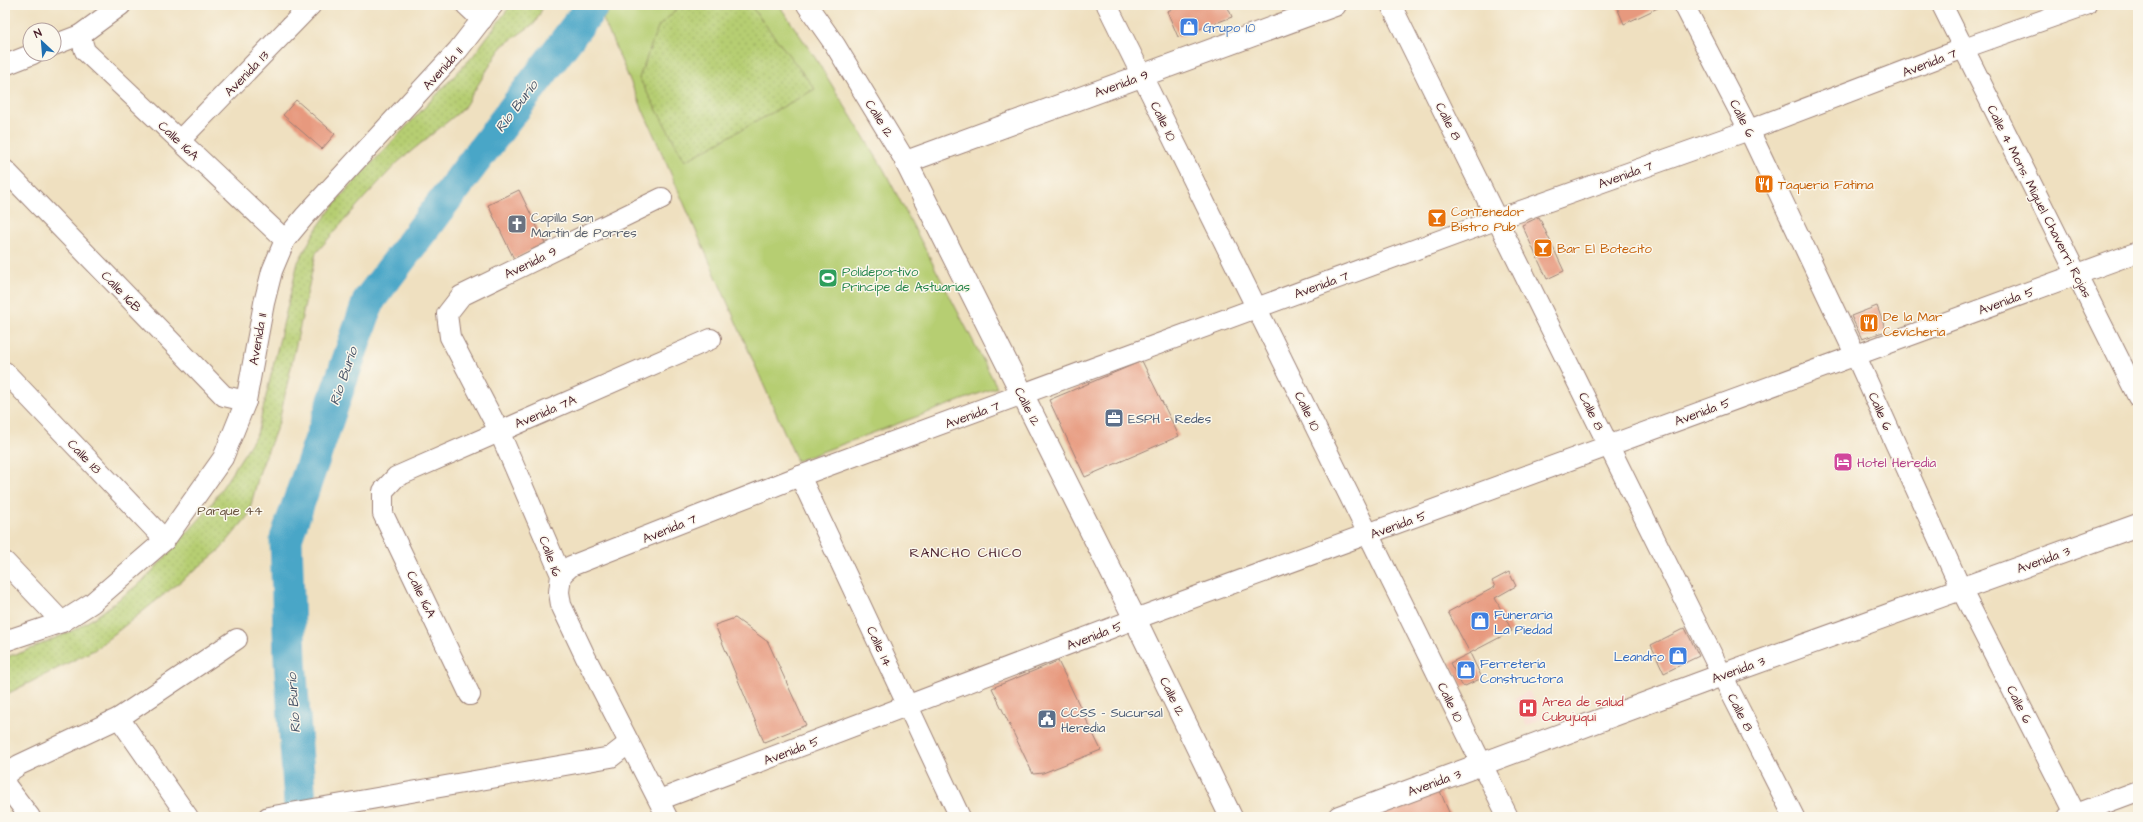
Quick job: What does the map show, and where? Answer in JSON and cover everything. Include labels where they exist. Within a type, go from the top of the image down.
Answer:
[{"type":"street","points":[[62,42],[80,35],[121,5]]},
{"type":"street","name":"Avenida 13","points":[[180,140],[311,5]]},
{"type":"street","points":[[466,5],[488,13]]},
{"type":"street","name":"Calle 10","points":[[1107,5],[1508,817]]},
{"type":"street","name":"Avenida 9","points":[[906,162],[1335,5]]},
{"type":"street","name":"Calle 8","points":[[1391,5],[1722,675],[1794,817]]},
{"type":"street","name":"Calle 6","points":[[1684,5],[1749,130],[1855,354],[1961,588],[2073,816]]},
{"type":"street","name":"Calle 4 Mons. Miguel Chaverri Rojas","points":[[1942,5],[2138,397]]},
{"type":"street","name":"Avenida 7","points":[[560,575],[571,566],[800,476],[1498,220],[1749,130],[1964,48],[2086,5]]},
{"type":"street","name":"Calle 12","points":[[808,6],[835,45],[906,162],[1135,619],[1232,817]]},
{"type":"street","name":"Avenida 11","points":[[5,641],[62,622],[92,603],[165,540],[223,458],[246,401],[264,303],[272,271],[285,240],[304,217],[458,50],[488,13]]},
{"type":"street","name":"Calle 16A","points":[[80,35],[85,51],[285,240]]},
{"type":"street","points":[[5,65],[22,58]]},
{"type":"street","name":"Calle 16B","points":[[5,170],[224,396],[246,401]]},
{"type":"street","name":"Avenida 9","points":[[447,314],[461,296],[662,198]]},
{"type":"street","name":"Avenida 5","points":[[663,809],[908,705],[1135,619],[1368,535],[1855,354],[2138,252]]},
{"type":"street","name":"Calle 16","points":[[447,314],[450,337],[499,431],[560,575],[559,592],[561,605],[586,658],[663,809]]},
{"type":"street","name":"Avenida 7A","points":[[383,491],[396,477],[712,339]]},
{"type":"street","name":"Calle 18","points":[[5,372],[165,540]]},
{"type":"street","name":"Calle 14","points":[[800,476],[960,817]]},
{"type":"street","name":"Calle 16A","points":[[383,491],[383,514],[470,695]]},
{"type":"street","name":"Avenida 3","points":[[1339,817],[1722,675],[2138,525]]},
{"type":"street","points":[[5,562],[62,622]]},
{"type":"street","points":[[30,817],[5,783],[6,774],[19,765],[119,718],[237,639]]},
{"type":"street","points":[[119,718],[188,817]]},
{"type":"street","points":[[268,817],[611,757],[629,744]]},
{"type":"street","points":[[2073,816],[2138,791]]},
{"type":"shaded area","name":"Area de salud Cubujuqui","points":[[1529,691],[1542,718],[1527,726],[1514,698]]},
{"type":"green space","name":"Parque 44","points":[[511,5],[544,5],[535,23],[502,46],[463,109],[398,162],[316,253],[279,422],[260,471],[248,516],[220,550],[94,650],[5,695],[5,657],[23,652],[74,630],[97,616],[144,580],[207,511],[257,434],[298,262],[317,228],[339,198],[473,56]]},
{"type":"green space","name":"Polideportivo Príncipe de Astuarias","points":[[613,5],[779,5],[814,56],[883,168],[997,387],[797,461],[603,19]]},
{"type":"green space","points":[[681,5],[750,5],[815,89],[685,161],[639,78],[658,27]]},
{"type":"building","name":"Grupo 10","points":[[1184,5],[1227,5],[1232,17],[1178,37],[1167,11]]},
{"type":"building","points":[[1616,5],[1664,5],[1624,24]]},
{"type":"building","points":[[296,100],[335,134],[322,149],[283,115]]},
{"type":"building","name":"Capilla San Martín de Porres","points":[[519,190],[545,243],[514,259],[488,205]]},
{"type":"building","name":"Bar El Botecito","points":[[1539,217],[1564,271],[1547,279],[1522,225]]},
{"type":"building","name":"De la Mar Cevicheria","points":[[1877,306],[1886,331],[1862,339],[1851,316]]},
{"type":"building","name":"ESPH - Redes","points":[[1142,361],[1179,436],[1085,477],[1049,400]]},
{"type":"building","name":"Funeraria La Piedad","points":[[1509,572],[1516,586],[1495,598],[1512,631],[1470,653],[1448,612],[1495,587],[1492,581]]},
{"type":"building","points":[[735,618],[768,642],[806,725],[764,742],[715,625]]},
{"type":"building","name":"Leandro","points":[[1685,628],[1699,656],[1664,673],[1651,645]]},
{"type":"building","name":"Ferretería Constructora","points":[[1470,653],[1482,678],[1463,687],[1450,663]]},
{"type":"building","name":"CCSS - Sucursal Heredia","points":[[1058,661],[1101,750],[1043,773],[1033,774],[992,688]]},
{"type":"building","points":[[1440,791],[1451,817],[1369,817]]},
{"type":"waterway","name":"Río Burío","points":[[301,817],[290,660],[286,539],[369,300],[593,5]]},
{"type":"place","name":"Grupo 10","points":[[1189,27]]},
{"type":"place","name":"Taqueria Fatima","points":[[1764,184]]},
{"type":"place","name":"ConTenedor Bistro Pub","points":[[1437,218]]},
{"type":"place","name":"Capilla San Martín de Porres","points":[[517,224]]},
{"type":"place","name":"Bar El Botecito","points":[[1543,248]]},
{"type":"place","name":"Polideportivo Príncipe de Astuarias","points":[[828,278]]},
{"type":"place","name":"De la Mar Cevicheria","points":[[1869,323]]},
{"type":"place","name":"ESPH - Redes","points":[[1114,418]]},
{"type":"place","name":"Hotel Heredia","points":[[1843,462]]},
{"type":"place","name":"Funeraria La Piedad","points":[[1480,621]]},
{"type":"place","name":"Leandro","points":[[1678,656]]},
{"type":"place","name":"Ferretería Constructora","points":[[1466,670]]},
{"type":"place","name":"Area de salud Cubujuqui","points":[[1528,708]]},
{"type":"place","name":"CCSS - Sucursal Heredia","points":[[1047,719]]},
{"type":"district","name":"RANCHO CHICO","points":[[966,552]]}]
